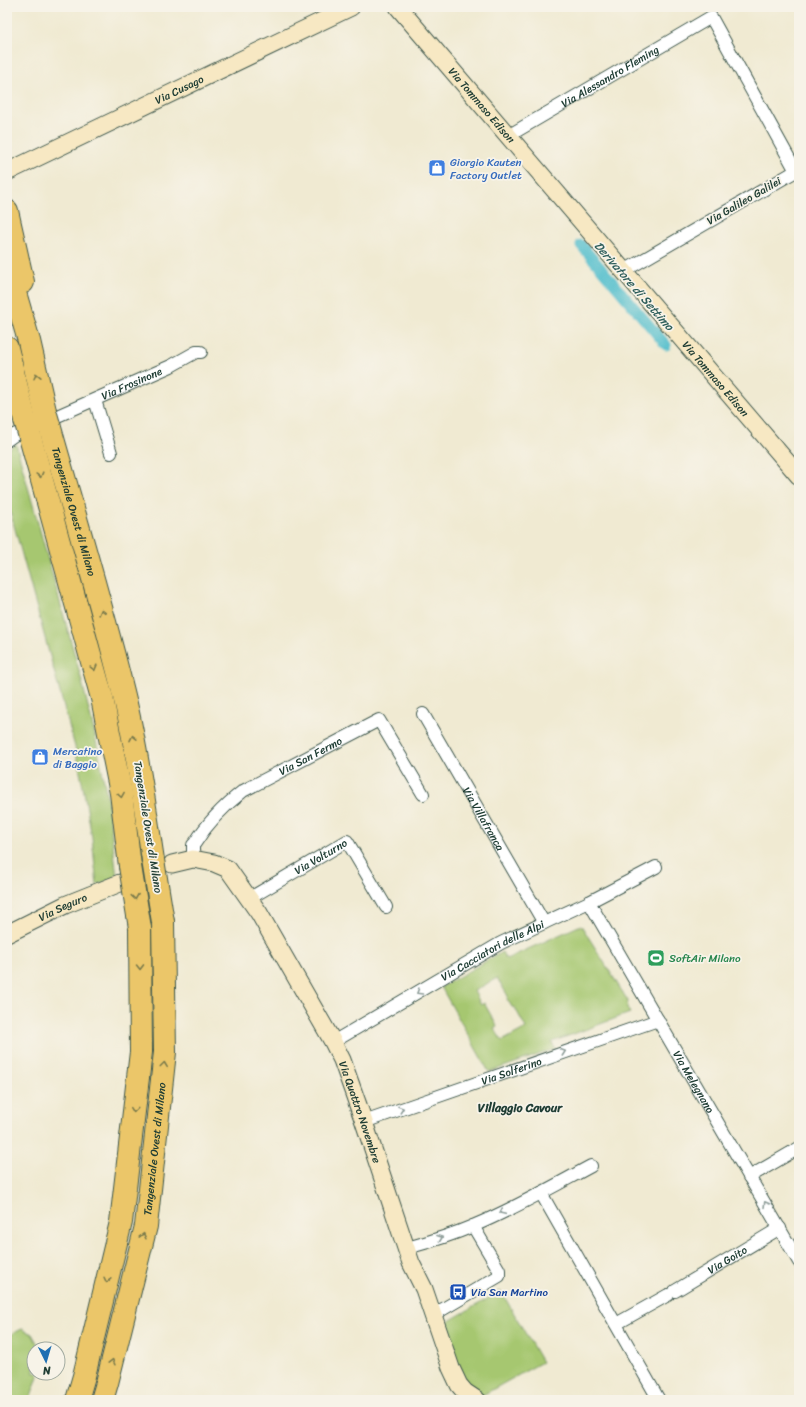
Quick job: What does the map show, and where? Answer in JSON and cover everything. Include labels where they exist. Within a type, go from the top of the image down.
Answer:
[{"type":"highway","points":[[7,211],[22,277],[26,301],[29,341]]},
{"type":"highway","name":"Tangenziale Ovest di Milano","points":[[7,264],[52,418],[124,698],[145,800],[163,862],[165,1052],[146,1226],[108,1383],[102,1400]]},
{"type":"highway","name":"Tangenziale Ovest di Milano","points":[[7,348],[19,433],[102,698],[121,793],[125,874],[140,928],[141,1052],[121,1222],[77,1400]]},
{"type":"street","name":"Via Cusago","points":[[7,172],[351,7]]},
{"type":"street","name":"Via Tommaso Edison","points":[[398,7],[799,476]]},
{"type":"street","name":"Via Alessandro Fleming","points":[[508,136],[711,17]]},
{"type":"street","name":"Via Galileo Galilei","points":[[624,271],[796,171],[711,17]]},
{"type":"street","name":"Via Frosinone","points":[[19,433],[172,366],[196,352],[201,352]]},
{"type":"street","points":[[95,400],[111,453]]},
{"type":"street","name":"Via Villafranca","points":[[423,714],[544,923]]},
{"type":"street","name":"Via San Fermo","points":[[193,859],[193,845],[198,837],[206,826],[232,799],[243,791],[379,720],[423,794]]},
{"type":"street","name":"Via Volturno","points":[[250,898],[347,841],[386,907]]},
{"type":"street","points":[[163,862],[193,859]]},
{"type":"street","name":"Via Quattro Novembre","points":[[193,859],[214,863],[228,869],[250,898],[333,1042],[342,1060],[411,1263],[424,1289],[451,1368],[456,1379],[465,1392],[477,1400]]},
{"type":"street","name":"Via Cacciatori delle Alpi","points":[[333,1042],[501,943],[589,902],[656,867]]},
{"type":"street","name":"Via Seguro","points":[[7,934],[65,906],[125,874]]},
{"type":"street","name":"Via Melegnano","points":[[589,902],[799,1262]]},
{"type":"street","name":"Via Solferino","points":[[364,1122],[658,1020]]},
{"type":"street","points":[[750,1177],[799,1148]]},
{"type":"street","points":[[406,1248],[436,1240],[473,1226],[536,1196],[591,1166]]},
{"type":"street","points":[[536,1196],[616,1324],[659,1400]]},
{"type":"street","points":[[433,1315],[499,1276],[499,1270],[473,1226]]},
{"type":"street","name":"Via Goito","points":[[616,1324],[780,1228]]},
{"type":"green space","points":[[16,444],[80,674],[94,731],[107,796],[117,877],[97,885],[92,838],[75,747],[7,500],[7,450]]},
{"type":"green space","points":[[581,925],[628,1001],[627,1008],[630,1013],[552,1042],[555,1049],[489,1072],[441,987],[502,952],[506,959]],"holes":[[[497,978],[508,996],[507,999],[512,1007],[515,1008],[526,1028],[502,1041],[494,1028],[497,1026],[484,1003],[481,1005],[474,991]]]},
{"type":"green space","points":[[501,1291],[542,1362],[481,1396],[466,1384],[442,1325]]},
{"type":"green space","points":[[22,1329],[32,1334],[36,1341],[26,1341],[26,1381],[36,1381],[30,1400],[7,1400],[7,1336]]},
{"type":"waterway","name":"Derivatore di Settimo","points":[[581,245],[666,345]]},
{"type":"place","name":"Giorgio Kauten Factory Outlet","points":[[437,168]]},
{"type":"place","name":"Mercatino di Baggio","points":[[40,757]]},
{"type":"place","name":"SoftAir Milano","points":[[656,958]]},
{"type":"place","name":"Via San Martino","points":[[458,1292]]},
{"type":"district","name":"Villaggio Cavour","points":[[520,1108]]}]
